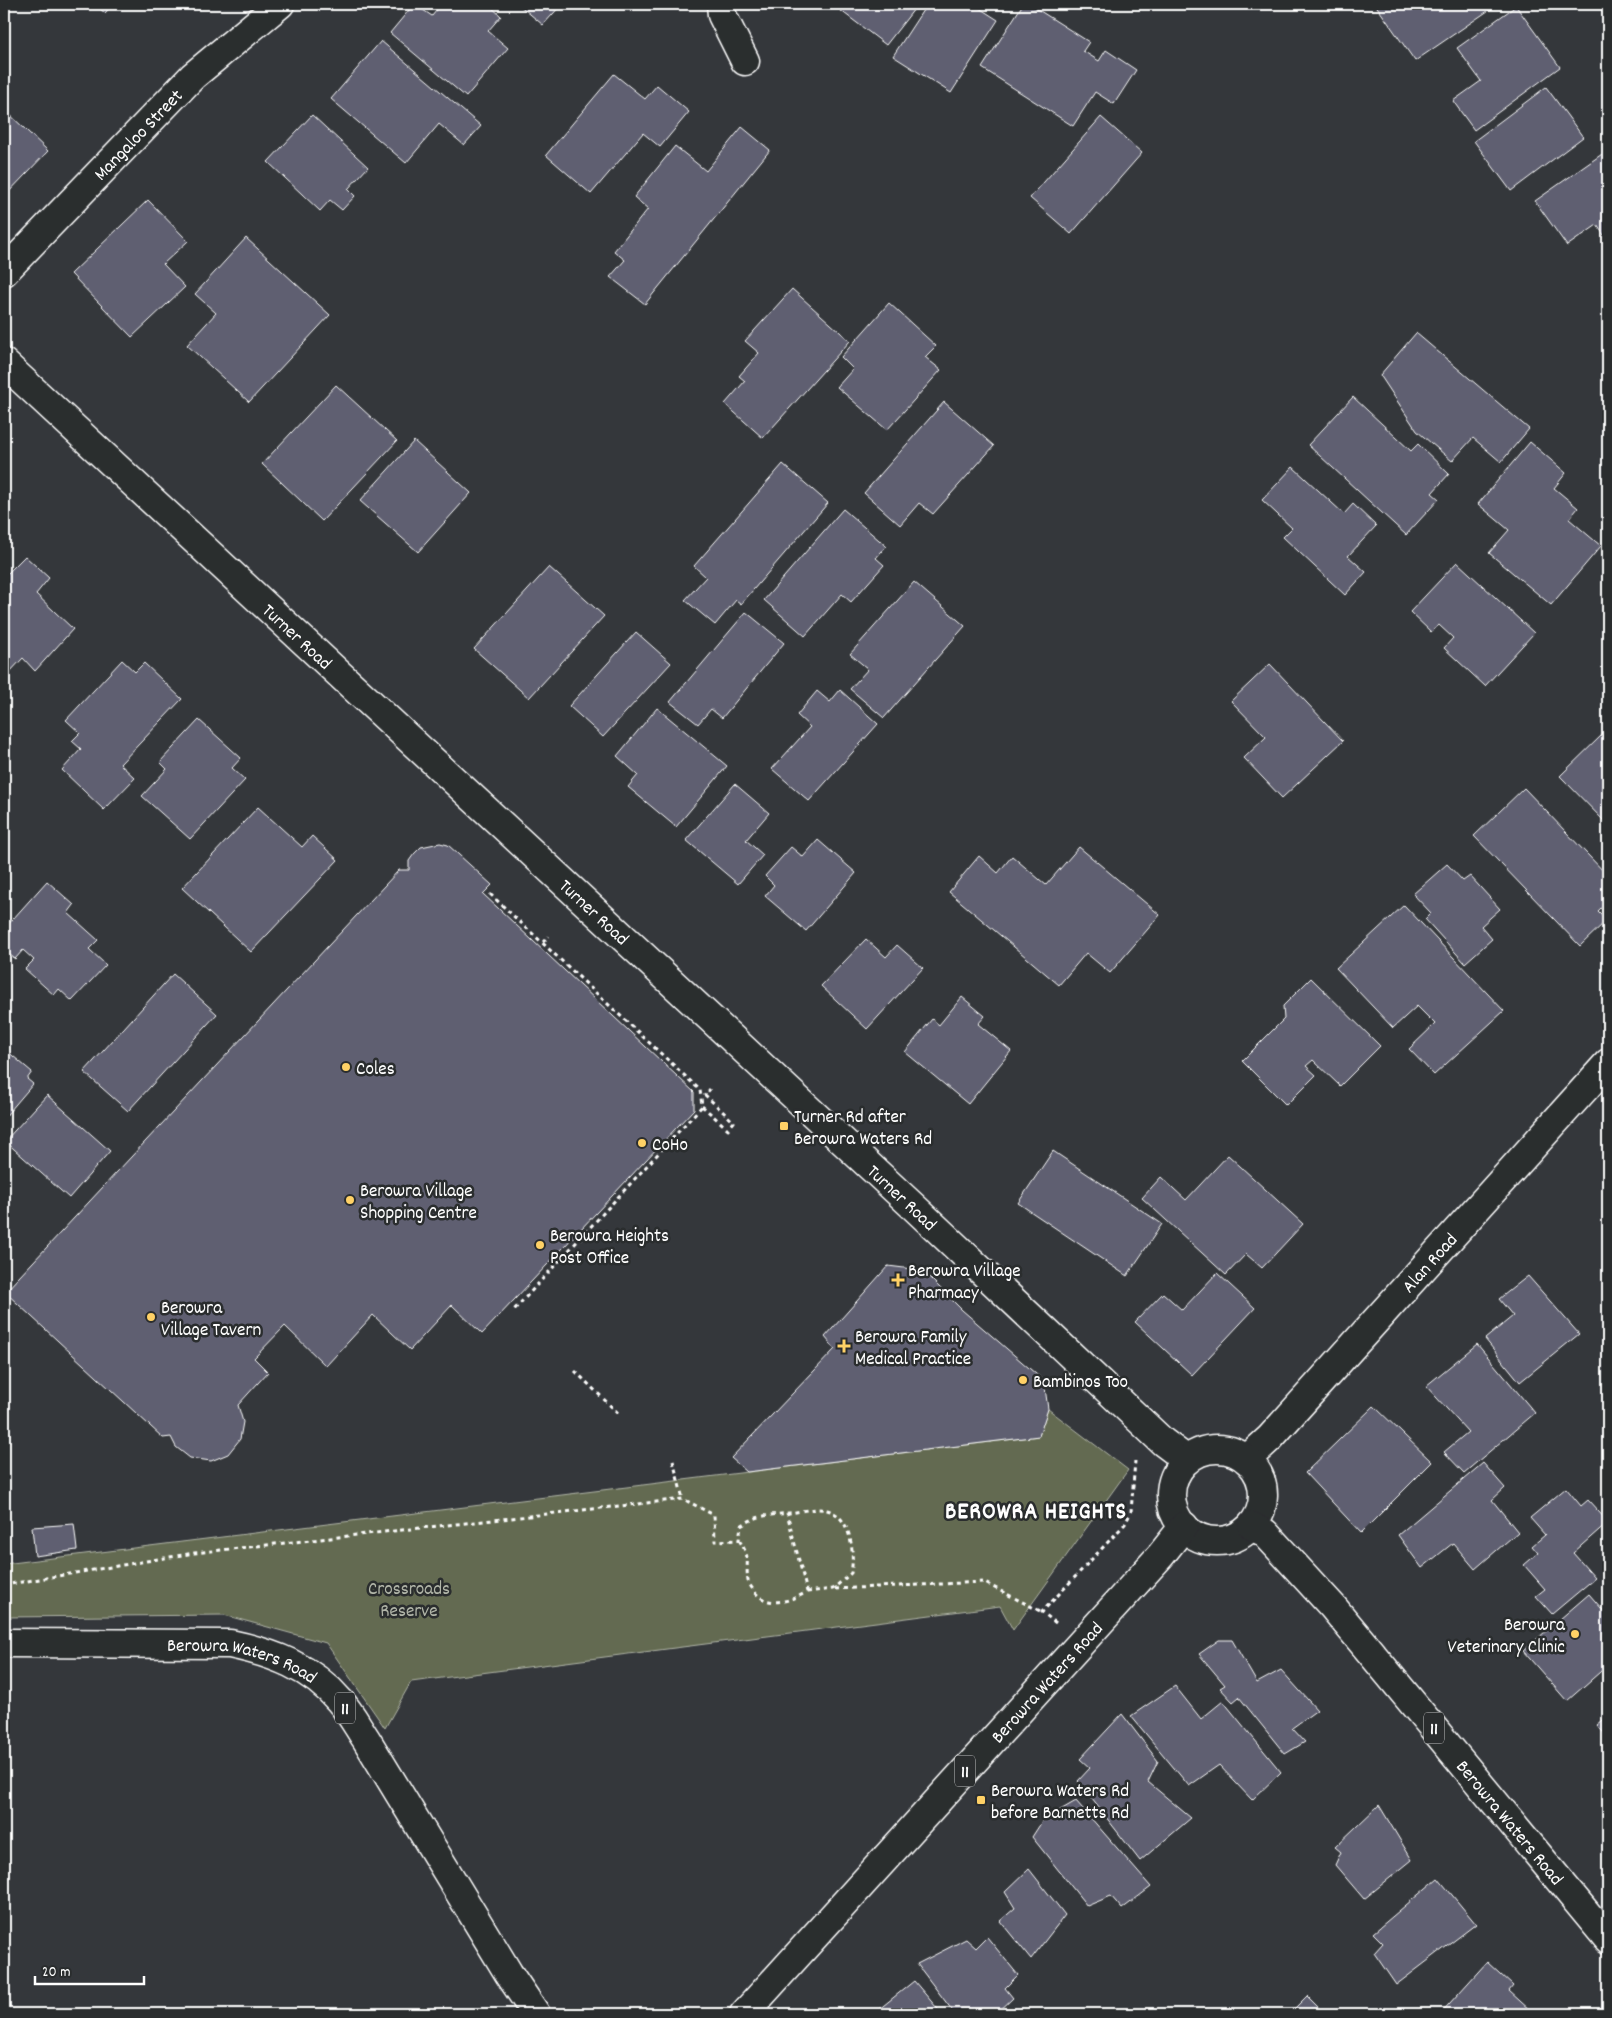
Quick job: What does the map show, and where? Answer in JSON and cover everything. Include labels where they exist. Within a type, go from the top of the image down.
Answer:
[{"type":"street","name":"Mangaloo Street","points":[[4,272],[193,76],[280,4]]},
{"type":"street","points":[[721,4],[722,15],[745,61]]},
{"type":"street","name":"Turner Road","points":[[4,363],[916,1209],[1163,1442],[1187,1460]]},
{"type":"street","name":"Alan Road","points":[[1247,1459],[1270,1438],[1608,1063]]},
{"type":"street","points":[[1210,1449],[1236,1452],[1247,1459],[1256,1470],[1262,1484],[1262,1506],[1252,1526],[1240,1535],[1226,1540],[1210,1540],[1196,1536],[1184,1526],[1175,1514],[1171,1500],[1172,1486],[1178,1472],[1187,1460],[1198,1453],[1210,1449]]},
{"type":"street","name":"Berowra Waters Road","points":[[744,2014],[1161,1554],[1184,1526]]},
{"type":"street","name":"Berowra Waters Road","points":[[1252,1526],[1264,1533],[1333,1607],[1608,1940]]},
{"type":"street","name":"Berowra Waters Road","points":[[4,1643],[230,1644],[262,1651],[289,1662],[314,1676],[341,1702],[366,1739],[509,1974],[536,2014]]},
{"type":"path","points":[[490,894],[700,1090],[702,1106],[728,1129],[734,1122],[705,1095],[710,1089]]},
{"type":"path","points":[[543,942],[549,936]]},
{"type":"path","points":[[513,1311],[702,1106]]},
{"type":"path","points":[[575,1371],[620,1415]]},
{"type":"path","points":[[673,1461],[675,1477],[683,1499]]},
{"type":"path","points":[[1042,1612],[1125,1524],[1131,1512],[1135,1461]]},
{"type":"path","points":[[4,1585],[194,1553],[683,1499],[714,1515],[715,1541],[738,1540]]},
{"type":"path","points":[[833,1589],[851,1573],[853,1566],[847,1528],[841,1517],[827,1510],[787,1513],[755,1516],[740,1526],[738,1540],[748,1554],[748,1582],[759,1597],[769,1602],[792,1600],[807,1592],[833,1589],[982,1582],[1042,1612],[1080,1642]]},
{"type":"path","points":[[787,1513],[807,1592]]},
{"type":"green space","name":"Crossroads Reserve","points":[[1048,1409],[1128,1470],[1013,1630],[1000,1606],[411,1682],[385,1728],[326,1643],[224,1615],[4,1617],[4,1564],[1039,1436]]},
{"type":"building","points":[[94,4],[113,4],[105,13]]},
{"type":"building","points":[[414,4],[432,16],[440,6],[438,4],[488,4],[501,16],[488,31],[508,48],[466,97],[390,33]]},
{"type":"building","points":[[518,4],[562,4],[543,25]]},
{"type":"building","points":[[832,4],[918,4],[886,45]]},
{"type":"building","points":[[927,4],[973,4],[998,20],[951,93],[893,56]]},
{"type":"building","points":[[1023,4],[1029,4],[1089,42],[1083,51],[1099,61],[1106,50],[1136,70],[1114,104],[1095,92],[1073,126],[982,68]]},
{"type":"building","points":[[1375,4],[1498,4],[1415,61]]},
{"type":"building","points":[[1516,6],[1560,67],[1474,130],[1453,101],[1481,81],[1457,48]]},
{"type":"building","points":[[381,41],[481,126],[464,145],[439,124],[406,163],[331,99]]},
{"type":"building","points":[[614,74],[645,99],[657,85],[689,112],[660,147],[643,133],[591,194],[546,155]]},
{"type":"building","points":[[1546,87],[1583,137],[1511,191],[1474,141]]},
{"type":"building","points":[[4,111],[48,151],[4,197]]},
{"type":"building","points":[[312,115],[368,167],[348,189],[355,196],[342,210],[330,200],[320,211],[268,162]]},
{"type":"building","points":[[1101,117],[1142,153],[1071,234],[1030,198]]},
{"type":"building","points":[[742,127],[770,150],[645,304],[610,277],[625,260],[614,251],[648,209],[634,197],[675,146],[706,171]]},
{"type":"building","points":[[1605,152],[1608,156],[1608,241],[1597,225],[1567,246],[1535,201]]},
{"type":"building","points":[[148,200],[188,241],[163,264],[185,287],[132,337],[71,274]]},
{"type":"building","points":[[246,238],[330,315],[249,402],[187,345],[216,313],[195,294]]},
{"type":"building","points":[[792,289],[850,341],[763,438],[725,404],[745,381],[739,376],[759,353],[745,341]]},
{"type":"building","points":[[889,303],[936,346],[925,357],[941,370],[887,430],[837,387],[853,369],[841,357]]},
{"type":"building","points":[[1416,333],[1529,429],[1501,462],[1473,438],[1452,461],[1417,431],[1380,375]]},
{"type":"building","points":[[336,385],[397,441],[322,521],[262,464]]},
{"type":"building","points":[[1353,397],[1411,451],[1418,444],[1449,474],[1432,493],[1439,499],[1406,535],[1308,445]]},
{"type":"building","points":[[944,402],[994,446],[933,514],[919,503],[900,525],[864,493]]},
{"type":"building","points":[[414,441],[471,493],[418,552],[360,501]]},
{"type":"building","points":[[1530,442],[1566,473],[1554,488],[1578,508],[1569,519],[1601,546],[1551,605],[1489,553],[1509,530],[1478,504]]},
{"type":"building","points":[[783,464],[828,503],[741,604],[736,600],[715,625],[685,600],[706,577],[694,566]]},
{"type":"building","points":[[1293,467],[1344,514],[1353,504],[1376,526],[1348,556],[1366,572],[1345,595],[1283,537],[1292,528],[1262,500]]},
{"type":"building","points":[[843,509],[886,546],[876,558],[884,565],[851,602],[842,594],[805,636],[764,600]]},
{"type":"building","points":[[25,556],[49,578],[36,594],[73,629],[35,671],[23,658],[7,675],[4,672],[4,577]]},
{"type":"building","points":[[1457,562],[1534,633],[1485,686],[1444,648],[1453,638],[1439,625],[1431,632],[1410,612]]},
{"type":"building","points":[[549,567],[604,616],[529,698],[474,649]]},
{"type":"building","points":[[914,582],[965,626],[884,718],[850,689],[868,669],[850,654]]},
{"type":"building","points":[[746,612],[784,643],[722,718],[711,709],[698,724],[670,702]]},
{"type":"building","points":[[636,632],[671,663],[603,737],[569,706]]},
{"type":"building","points":[[122,660],[135,672],[144,663],[182,699],[120,764],[135,778],[104,810],[62,770],[81,749],[72,741],[80,733],[66,720]]},
{"type":"building","points":[[1270,664],[1343,741],[1282,798],[1244,758],[1266,737],[1231,701]]},
{"type":"building","points":[[840,690],[878,724],[809,801],[772,769],[810,727],[797,715],[817,691],[830,702]]},
{"type":"building","points":[[657,708],[727,766],[676,827],[628,787],[638,775],[617,756]]},
{"type":"building","points":[[199,720],[241,758],[232,768],[245,780],[190,839],[142,796],[167,769],[160,762]]},
{"type":"building","points":[[1603,734],[1608,740],[1608,825],[1560,776]]},
{"type":"building","points":[[735,784],[769,813],[746,840],[763,855],[738,884],[686,840]]},
{"type":"building","points":[[1524,788],[1608,876],[1608,901],[1598,911],[1607,920],[1580,946],[1474,836]]},
{"type":"building","points":[[258,807],[302,847],[312,836],[338,860],[251,952],[182,888]]},
{"type":"building","points":[[818,840],[856,873],[806,931],[765,896],[774,885],[765,876],[791,847],[803,857]]},
{"type":"building","name":"Berowra Village Shopping Centre","points":[[440,843],[448,845],[492,885],[483,894],[694,1092],[694,1109],[482,1334],[452,1305],[410,1350],[373,1315],[326,1366],[285,1326],[254,1358],[268,1372],[238,1405],[243,1422],[240,1439],[228,1454],[211,1461],[190,1458],[176,1447],[171,1437],[163,1438],[5,1292],[399,870],[409,870],[409,861],[414,854],[421,847]]},
{"type":"building","points":[[1079,847],[1160,915],[1110,973],[1086,953],[1059,985],[949,892],[979,856],[998,873],[1012,856],[1046,885]]},
{"type":"building","points":[[1447,864],[1463,881],[1470,876],[1500,909],[1481,926],[1492,939],[1465,963],[1425,919],[1431,913],[1413,894]]},
{"type":"building","points":[[47,881],[74,905],[68,913],[98,940],[89,949],[106,965],[72,1001],[59,989],[54,995],[25,969],[34,960],[23,950],[15,959],[4,950],[4,929]]},
{"type":"building","points":[[1404,905],[1504,1011],[1434,1075],[1409,1049],[1435,1024],[1417,1006],[1393,1028],[1336,968]]},
{"type":"building","points":[[866,939],[886,957],[897,945],[923,968],[867,1029],[821,986]]},
{"type":"building","points":[[173,974],[217,1014],[128,1111],[84,1072]]},
{"type":"building","points":[[1311,978],[1380,1046],[1340,1086],[1313,1060],[1306,1066],[1316,1075],[1286,1105],[1242,1061],[1284,1019],[1283,1006]]},
{"type":"building","points":[[962,997],[985,1016],[978,1024],[1011,1051],[968,1104],[905,1052],[932,1019],[939,1025]]},
{"type":"building","points":[[7,1051],[32,1072],[27,1079],[33,1084],[4,1118],[4,1054]]},
{"type":"building","points":[[47,1095],[110,1151],[69,1198],[5,1141]]},
{"type":"building","points":[[1053,1151],[1162,1224],[1127,1276],[1018,1203]]},
{"type":"building","points":[[1228,1155],[1303,1224],[1262,1268],[1246,1254],[1226,1275],[1142,1198],[1161,1177],[1186,1200]]},
{"type":"building","points":[[888,1266],[920,1270],[926,1274],[962,1310],[1044,1381],[1048,1409],[1039,1436],[747,1472],[731,1458],[835,1349],[825,1337]]},
{"type":"building","points":[[1217,1273],[1255,1308],[1192,1375],[1135,1322],[1163,1293],[1182,1310]]},
{"type":"building","points":[[1528,1276],[1579,1334],[1520,1382],[1485,1339],[1513,1316],[1499,1299]]},
{"type":"building","points":[[1477,1344],[1535,1413],[1464,1473],[1444,1452],[1468,1432],[1426,1386]]},
{"type":"building","points":[[1374,1406],[1432,1462],[1361,1533],[1305,1473]]},
{"type":"building","points":[[1483,1463],[1505,1488],[1492,1500],[1518,1532],[1475,1569],[1453,1543],[1422,1568],[1398,1535]]},
{"type":"building","points":[[1566,1488],[1581,1506],[1588,1500],[1608,1522],[1573,1553],[1595,1578],[1552,1614],[1536,1596],[1545,1589],[1524,1565],[1538,1553],[1532,1546],[1545,1535],[1530,1518]]},
{"type":"building","points":[[74,1524],[77,1550],[35,1556],[32,1527]]},
{"type":"building","name":"Berowra Veterinary Clinic","points":[[1589,1594],[1608,1616],[1608,1665],[1567,1701],[1523,1651]]},
{"type":"building","points":[[1219,1640],[1232,1640],[1257,1683],[1281,1670],[1317,1710],[1292,1728],[1305,1742],[1285,1754],[1239,1697],[1233,1702],[1220,1688],[1225,1685],[1199,1654]]},
{"type":"building","points":[[1175,1686],[1201,1719],[1223,1701],[1281,1772],[1252,1800],[1219,1765],[1189,1786],[1131,1716]]},
{"type":"building","points":[[1122,1714],[1158,1761],[1148,1782],[1191,1818],[1140,1861],[1078,1781],[1090,1768],[1080,1759]]},
{"type":"building","points":[[1608,1716],[1608,1738],[1597,1725]]},
{"type":"building","points":[[1076,1801],[1151,1887],[1122,1909],[1111,1896],[1087,1906],[1032,1837],[1043,1820]]},
{"type":"building","points":[[1379,1805],[1412,1860],[1364,1899],[1335,1865],[1341,1852],[1335,1847]]},
{"type":"building","points":[[1029,1869],[1065,1915],[1031,1959],[1000,1921],[1015,1908],[1005,1892]]},
{"type":"building","points":[[1438,1878],[1476,1924],[1396,1985],[1374,1953],[1383,1943],[1373,1933]]},
{"type":"building","points":[[987,1937],[1018,1975],[1005,1988],[1013,1998],[996,2014],[955,2014],[917,1964],[966,1939],[976,1948]]},
{"type":"building","points":[[1487,1962],[1513,1986],[1509,1991],[1531,2011],[1528,2014],[1440,2014]]},
{"type":"building","points":[[914,1981],[942,2014],[873,2014]]},
{"type":"building","points":[[1307,1996],[1325,2014],[1289,2014]]},
{"type":"place","name":"Coles","points":[[346,1067]]},
{"type":"place","name":"Turner Rd after Berowra Waters Rd","points":[[784,1126]]},
{"type":"place","name":"CoHo","points":[[642,1143]]},
{"type":"place","name":"Berowra Village Shopping Centre","points":[[350,1200]]},
{"type":"place","name":"Berowra Heights Post Office","points":[[540,1245]]},
{"type":"place","name":"Berowra Village Pharmacy","points":[[898,1280]]},
{"type":"place","name":"Berowra Village Tavern","points":[[151,1317]]},
{"type":"place","name":"Berowra Family Medical Practice","points":[[844,1346]]},
{"type":"place","name":"Bambinos Too","points":[[1023,1380]]},
{"type":"place","name":"Berowra Veterinary Clinic","points":[[1575,1634]]},
{"type":"place","name":"Berowra Waters Rd before Barnetts Rd","points":[[981,1800]]},
{"type":"district","name":"BEROWRA HEIGHTS","points":[[1036,1510]]}]
